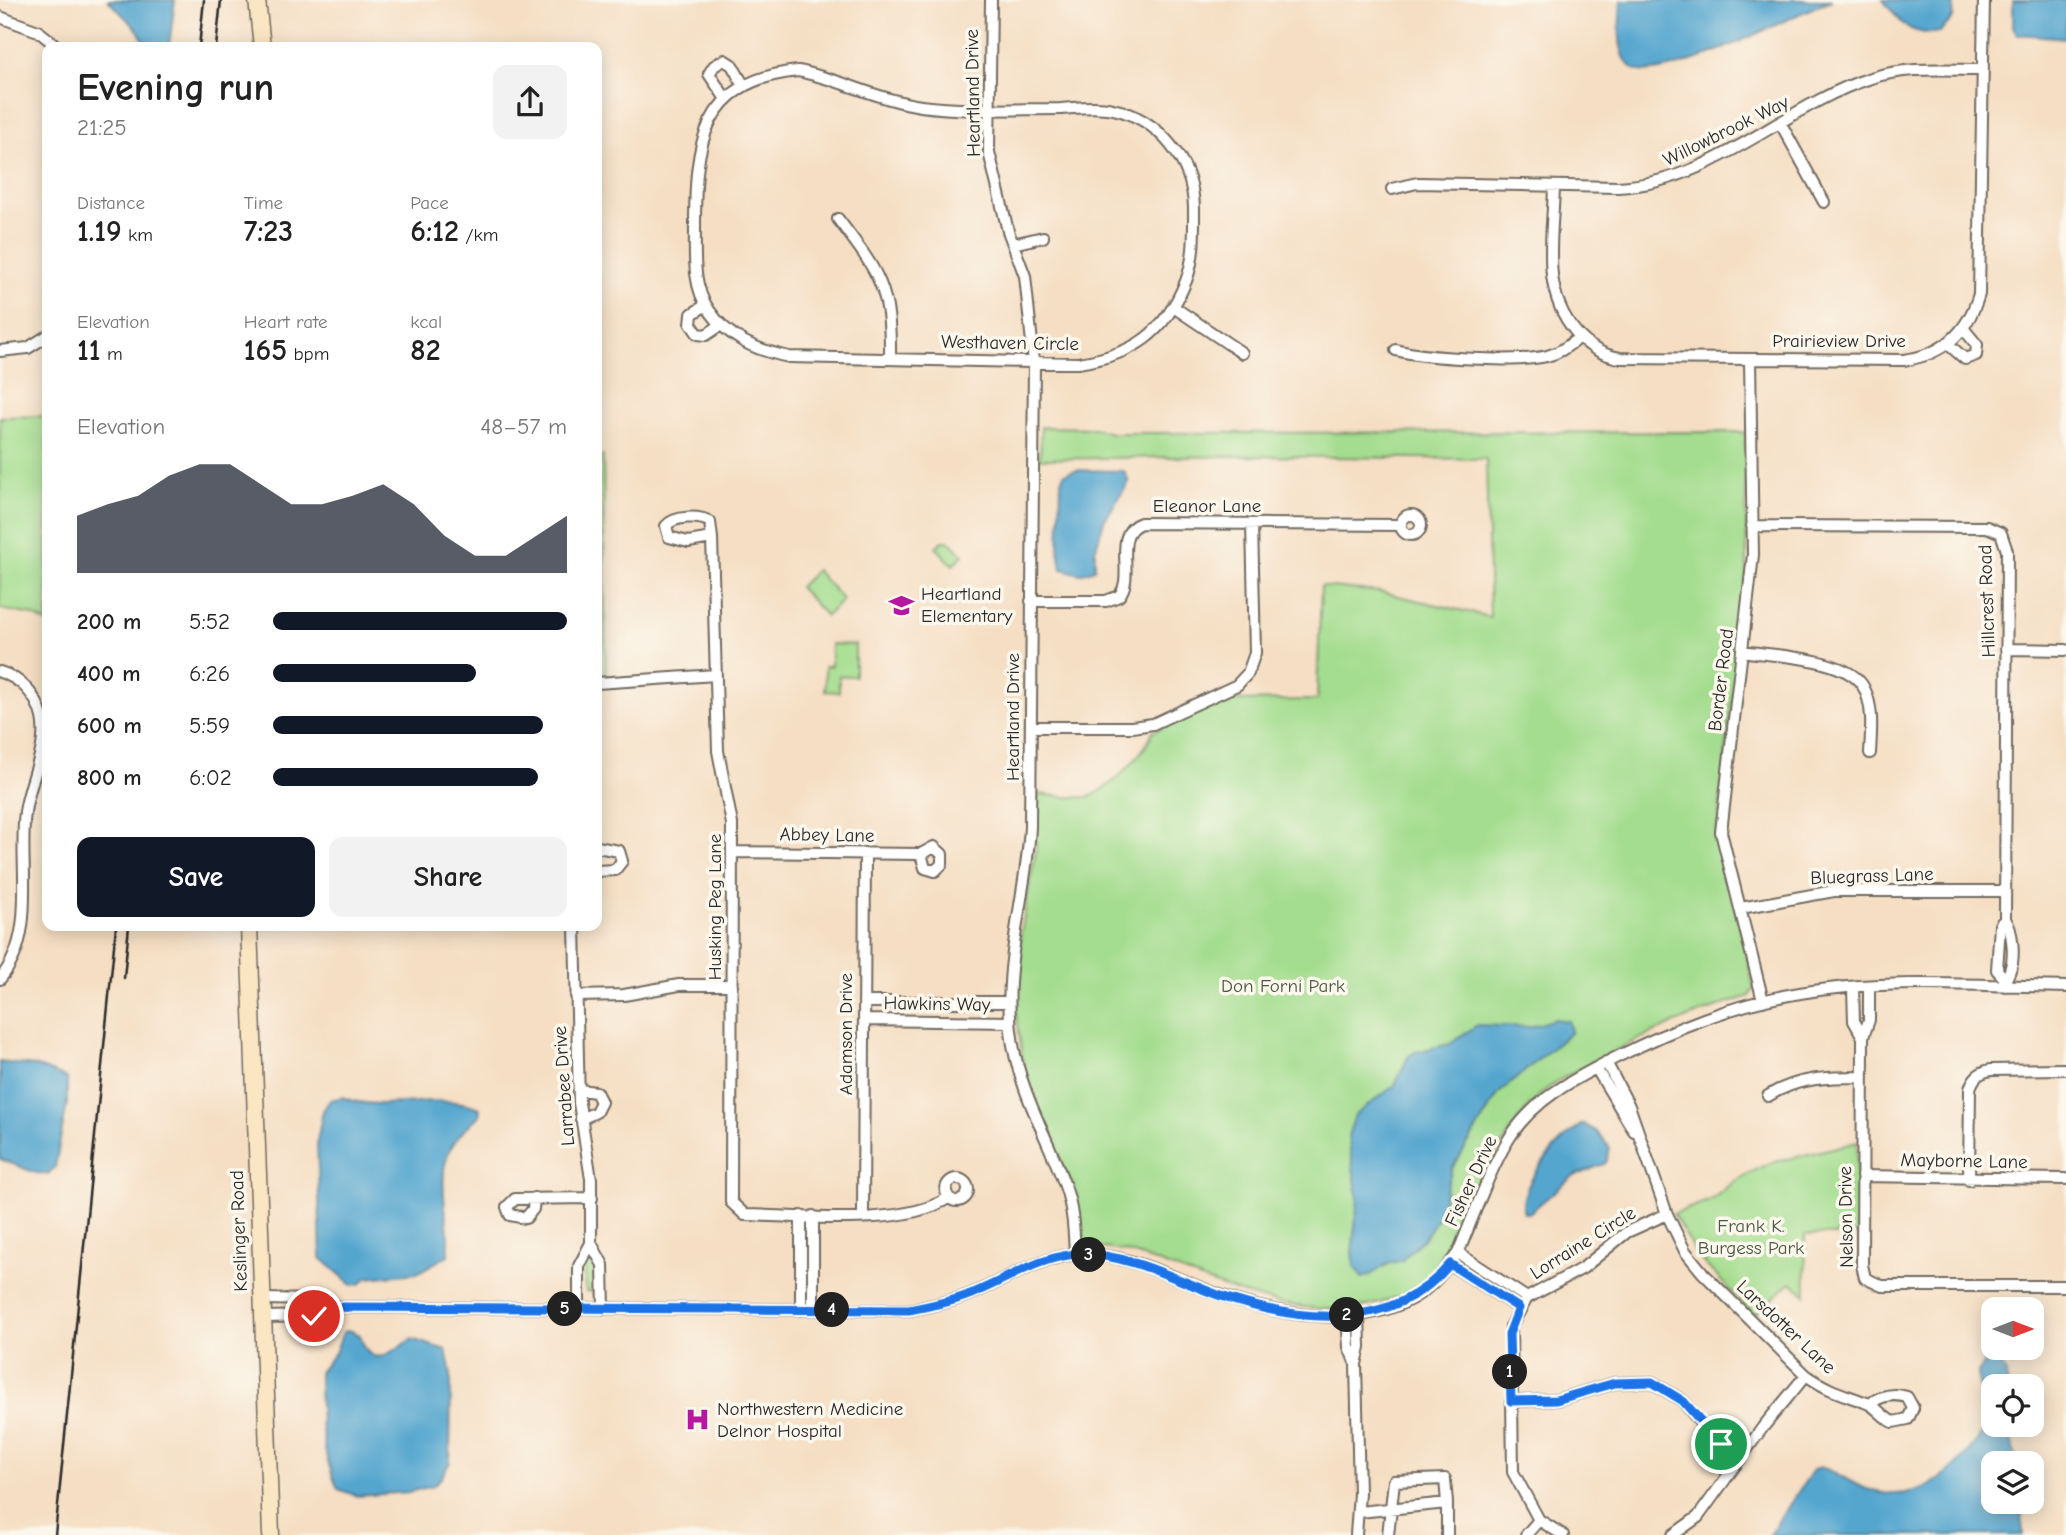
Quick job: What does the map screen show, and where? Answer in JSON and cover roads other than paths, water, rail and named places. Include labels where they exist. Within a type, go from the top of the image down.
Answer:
[{"type":"main road","points":[[257,0],[261,42]]},
{"type":"main road","name":"Keslinger Road","points":[[249,931],[271,1535]]},
{"type":"street","name":"Prairieview Drive","points":[[1554,186],[1553,289],[1559,309],[1580,337],[1599,352],[1610,356],[1904,360],[1931,354],[1948,344],[1963,328],[1974,310],[1981,275],[1979,197],[1984,0]]},
{"type":"street","name":"Heartland Drive","points":[[991,2],[989,152],[996,188],[1025,276],[1034,362],[1029,846],[1011,954],[1010,1022],[1026,1093],[1070,1202],[1075,1254]]},
{"type":"street","points":[[0,17],[38,32],[51,42]]},
{"type":"street","points":[[726,99],[709,74],[713,66],[724,60],[732,65],[744,86]]},
{"type":"street","name":"Willowbrook Way","points":[[1392,189],[1417,183],[1636,186],[1670,179],[1781,124],[1844,89],[1880,76],[1906,71],[1983,69]]},
{"type":"street","name":"Westhaven Circle","points":[[798,71],[921,106],[988,109],[1111,108],[1124,112],[1152,127],[1170,143],[1188,174],[1194,193],[1194,246],[1190,271],[1175,308],[1156,331],[1115,355],[1078,363],[789,357],[741,342],[721,325],[706,305],[694,267],[695,192],[701,142],[709,123],[726,99],[744,86],[771,74],[798,71]]},
{"type":"street","points":[[1124,112],[1128,100]]},
{"type":"street","points":[[1781,124],[1824,202]]},
{"type":"street","points":[[838,219],[873,265],[885,289],[891,318],[890,358]]},
{"type":"street","points":[[1013,244],[1043,237]]},
{"type":"street","points":[[706,305],[692,314],[691,324],[698,334],[706,335],[721,325]]},
{"type":"street","points":[[1175,308],[1242,353]]},
{"type":"street","points":[[1948,344],[1965,359],[1976,355],[1977,345],[1963,328]]},
{"type":"street","points":[[1396,350],[1418,357],[1535,358],[1558,353],[1580,337]]},
{"type":"street","points":[[0,351],[29,348],[42,339]]},
{"type":"street","name":"Border Road","points":[[1750,359],[1753,555],[1721,832],[1763,1001]]},
{"type":"street","name":"Eleanor Lane","points":[[1031,601],[1106,601],[1119,596],[1126,582],[1126,539],[1135,525],[1147,522],[1401,525]]},
{"type":"street","points":[[1031,727],[1145,726],[1226,692],[1243,680],[1255,653],[1252,524]]},
{"type":"street","name":"Hillcrest Road","points":[[1752,526],[1995,528],[2006,540],[2005,919],[2010,926],[2011,970],[2005,983]]},
{"type":"street","name":"Husking Peg Lane","points":[[712,538],[718,751],[732,816],[732,1202],[745,1215],[863,1216],[904,1215],[935,1206],[948,1198]]},
{"type":"street","points":[[2006,649],[2066,650]]},
{"type":"street","points":[[1742,651],[1825,663],[1847,671],[1864,687],[1872,720],[1870,753]]},
{"type":"street","points":[[0,672],[9,674],[27,688],[38,703],[42,733]]},
{"type":"street","points":[[602,683],[716,675]]},
{"type":"street","points":[[0,979],[10,967],[18,944],[26,871],[24,814],[42,744]]},
{"type":"street","points":[[602,847],[620,851],[622,861],[615,870],[602,871]]},
{"type":"street","name":"Abbey Lane","points":[[733,852],[921,854]]},
{"type":"street","name":"Adamson Drive","points":[[863,1216],[864,853]]},
{"type":"street","name":"Bluegrass Lane","points":[[1741,908],[1834,891],[2005,891]]},
{"type":"street","name":"Larrabee Drive","points":[[575,931],[579,1090],[592,1198],[591,1243],[579,1266],[579,1309]]},
{"type":"street","name":"Fisher Drive","points":[[1075,1254],[1132,1262],[1259,1307],[1299,1314],[1353,1315],[1385,1310],[1415,1297],[1450,1264],[1458,1253],[1510,1137],[1530,1113],[1562,1086],[1683,1025],[1800,993],[1869,987],[2005,983],[2066,987]]},
{"type":"street","points":[[576,996],[624,995],[679,985],[732,985]]},
{"type":"street","name":"Nelson Drive","points":[[1869,987],[1869,1020],[1863,1037],[1862,1176],[1862,1265],[1868,1282],[1882,1286],[2066,1286]]},
{"type":"street","name":"Nelson Drive","points":[[1853,988],[1854,1021],[1863,1037]]},
{"type":"street","name":"Hawkins Way","points":[[864,1002],[1009,1002]]},
{"type":"street","name":"Hawkins Way","points":[[864,1020],[1010,1022]]},
{"type":"street","name":"Larsdotter Lane","points":[[1606,1062],[1629,1106],[1667,1214],[1685,1251],[1703,1273],[1806,1375],[1838,1395],[1870,1404]]},
{"type":"street","name":"Larsdotter Lane","points":[[1595,1068],[1619,1111],[1642,1140]]},
{"type":"street","points":[[1969,1180],[1969,1089],[1975,1078],[1983,1071],[1991,1070],[2066,1069]]},
{"type":"street","points":[[1768,1096],[1794,1083],[1820,1077],[1863,1077]]},
{"type":"street","points":[[579,1090],[596,1092],[601,1102],[596,1112],[581,1119]]},
{"type":"street","name":"Mayborne Lane","points":[[1862,1176],[1969,1180],[2066,1179]]},
{"type":"street","points":[[534,1198],[592,1198]]},
{"type":"street","name":"Lorraine Circle","points":[[1562,1535],[1539,1520],[1513,1472],[1509,1334],[1519,1308],[1527,1298],[1583,1268],[1627,1232],[1667,1214]]},
{"type":"street","points":[[800,1310],[801,1216]]},
{"type":"street","points":[[813,1216],[813,1310]]},
{"type":"street","name":"Larrabee Drive","points":[[591,1243],[603,1265],[604,1309]]},
{"type":"street","points":[[1458,1253],[1527,1298]]},
{"type":"street","points":[[263,1299],[316,1300],[341,1307],[800,1310],[923,1307],[961,1298],[1037,1266],[1075,1254]]},
{"type":"street","points":[[1450,1264],[1519,1308]]},
{"type":"street","points":[[264,1317],[314,1316],[341,1307]]},
{"type":"street","points":[[1353,1315],[1360,1347],[1356,1364],[1359,1512],[1356,1535]]},
{"type":"street","points":[[1673,1535],[1698,1517],[1740,1457],[1806,1375]]},
{"type":"street","points":[[1511,1401],[1556,1400],[1615,1383],[1652,1382],[1683,1401],[1711,1436],[1740,1457]]},
{"type":"street","points":[[1388,1535],[1394,1480],[1445,1479],[1447,1535]]},
{"type":"street","points":[[1359,1512],[1447,1503]]},
{"type":"street","points":[[1525,1535],[1539,1520]]},
{"type":"water","points":[[108,0],[175,0],[170,42],[144,42],[138,30]]},
{"type":"water","points":[[1621,0],[1832,0],[1698,59],[1647,72],[1632,68],[1623,54],[1620,36]]},
{"type":"water","points":[[1883,0],[1954,0],[1953,18],[1940,32],[1913,30],[1894,15]]},
{"type":"water","points":[[2013,0],[2066,0],[2066,38],[2018,34],[2013,27]]},
{"type":"water","points":[[1075,470],[1124,471],[1129,482],[1104,521],[1095,551],[1095,569],[1080,574],[1062,569],[1059,551],[1061,481],[1064,474]]},
{"type":"water","points":[[1555,1019],[1569,1021],[1571,1032],[1499,1093],[1452,1169],[1438,1217],[1426,1236],[1401,1261],[1362,1278],[1354,1266],[1352,1253],[1358,1198],[1348,1136],[1355,1115],[1395,1085],[1408,1057],[1415,1052],[1450,1044],[1477,1025],[1530,1027]]},
{"type":"water","points":[[0,1062],[36,1066],[67,1078],[67,1104],[55,1167],[48,1174],[36,1173],[0,1159]]},
{"type":"water","points":[[342,1097],[376,1104],[446,1101],[480,1108],[479,1116],[459,1136],[447,1156],[443,1178],[449,1237],[448,1255],[417,1273],[367,1278],[360,1284],[352,1285],[321,1258],[317,1141],[323,1111],[330,1100]]},
{"type":"water","points":[[1583,1124],[1596,1131],[1610,1148],[1606,1163],[1572,1177],[1529,1213],[1524,1213],[1523,1202],[1527,1190],[1542,1163],[1563,1139]]},
{"type":"water","points":[[349,1330],[360,1335],[364,1347],[375,1356],[382,1356],[412,1339],[446,1350],[451,1373],[450,1462],[441,1478],[432,1486],[409,1492],[357,1496],[338,1489],[325,1447],[319,1372],[335,1353],[343,1332]]},
{"type":"water","points":[[1997,1361],[2006,1374],[1981,1374],[1981,1418],[1978,1373],[1984,1362]]},
{"type":"water","points":[[1981,1434],[1981,1437],[2011,1437],[2014,1451],[1981,1451],[1981,1514],[2022,1514],[2023,1535],[1769,1535],[1813,1470],[1820,1467],[1864,1488],[1901,1494],[1917,1490],[1946,1474]]},
{"type":"railway","points":[[200,42],[204,0]]},
{"type":"railway","points":[[217,42],[221,0]]},
{"type":"railway","points":[[55,1535],[115,931]]},
{"type":"railway","points":[[124,978],[129,931]]},
{"type":"place","name":"Heartland Elementary","points":[[901,605]]},
{"type":"place","name":"Northwestern Medicine Delnor Hospital","points":[[697,1420]]},
{"type":"park label","name":"Don Forni Park","points":[[1283,986]]},
{"type":"park label","name":"Frank K. Burgess Park","points":[[1751,1237]]}]
